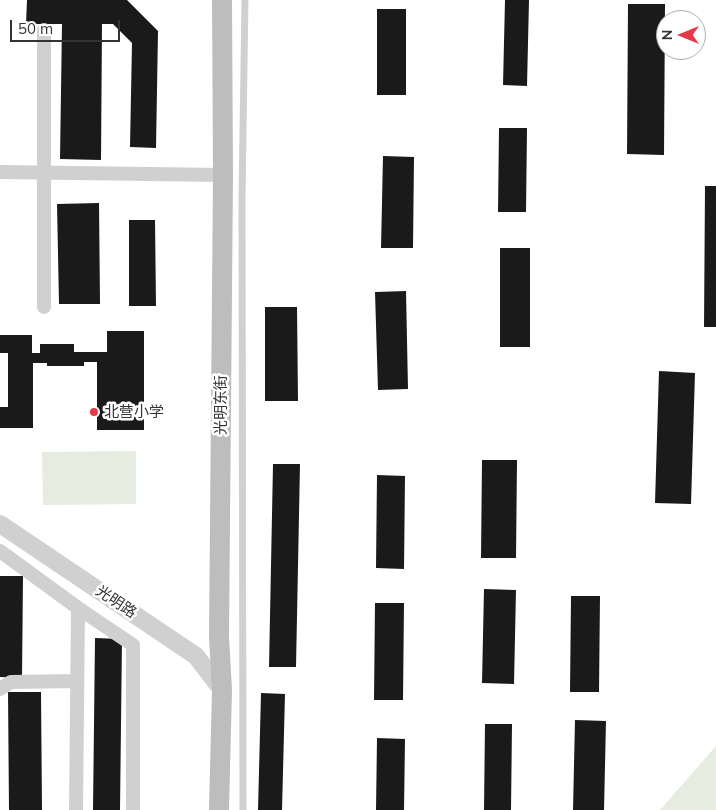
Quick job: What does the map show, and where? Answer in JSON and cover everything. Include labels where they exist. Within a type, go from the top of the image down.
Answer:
[{"type":"main road","name":"光明东街","points":[[219,810],[222,690],[219,637],[222,0]]},
{"type":"street","points":[[44,30],[44,307]]},
{"type":"street","points":[[0,172],[222,175]]},
{"type":"street","name":"光明路","points":[[0,524],[196,656],[222,690]]},
{"type":"street","points":[[0,551],[78,608],[133,645],[132,810]]},
{"type":"street","points":[[76,810],[78,608]]},
{"type":"street","points":[[196,656],[219,637]]},
{"type":"street","points":[[0,689],[11,682],[77,681]]},
{"type":"lane","points":[[243,810],[242,198],[245,0]]},
{"type":"shaded area","points":[[136,451],[136,504],[43,505],[42,452]]},
{"type":"shaded area","points":[[716,746],[716,810],[660,810]]},
{"type":"building","points":[[27,0],[127,0],[158,31],[156,148],[130,147],[132,43],[113,24],[102,24],[101,160],[60,159],[62,24],[26,24]]},
{"type":"building","points":[[505,0],[529,0],[527,86],[503,85]]},
{"type":"building","points":[[628,4],[665,4],[665,10],[656,10],[656,60],[665,60],[664,155],[627,154]]},
{"type":"building","points":[[377,9],[406,9],[406,95],[377,95]]},
{"type":"building","points":[[499,128],[527,128],[526,212],[498,212]]},
{"type":"building","points":[[383,156],[414,157],[413,248],[381,248]]},
{"type":"building","points":[[705,186],[716,186],[716,327],[704,327]]},
{"type":"building","points":[[99,203],[100,304],[59,304],[57,204]]},
{"type":"building","points":[[129,220],[155,220],[156,306],[129,306]]},
{"type":"building","points":[[500,248],[530,248],[530,347],[500,347]]},
{"type":"building","points":[[406,291],[408,389],[378,390],[375,292]]},
{"type":"building","points":[[265,307],[297,307],[298,401],[265,401]]},
{"type":"building","points":[[107,331],[144,331],[144,430],[97,430],[97,362],[84,362],[84,366],[47,366],[47,363],[33,363],[33,428],[0,428],[0,407],[8,407],[8,353],[0,353],[0,335],[32,335],[32,353],[40,353],[40,344],[74,344],[74,352],[107,352]]},
{"type":"building","points":[[659,371],[695,373],[691,504],[655,503]]},
{"type":"building","points":[[482,460],[517,460],[516,558],[481,558]]},
{"type":"building","points":[[273,464],[300,464],[296,667],[269,667]]},
{"type":"building","points":[[377,475],[405,476],[404,569],[376,568]]},
{"type":"building","points":[[0,576],[23,576],[22,678],[0,677]]},
{"type":"building","points":[[484,589],[516,590],[514,684],[482,683]]},
{"type":"building","points":[[571,596],[600,596],[599,692],[570,692]]},
{"type":"building","points":[[375,603],[404,603],[403,700],[374,700]]},
{"type":"building","points":[[95,638],[122,639],[120,810],[93,810]]},
{"type":"building","points":[[8,692],[41,692],[42,810],[9,810]]},
{"type":"building","points":[[261,693],[285,694],[282,810],[258,810]]},
{"type":"building","points":[[575,720],[606,721],[604,810],[573,810]]},
{"type":"building","points":[[485,724],[512,724],[511,810],[484,810]]},
{"type":"building","points":[[377,738],[405,739],[404,810],[376,810]]},
{"type":"place","name":"北营小学","points":[[94,412]]}]
